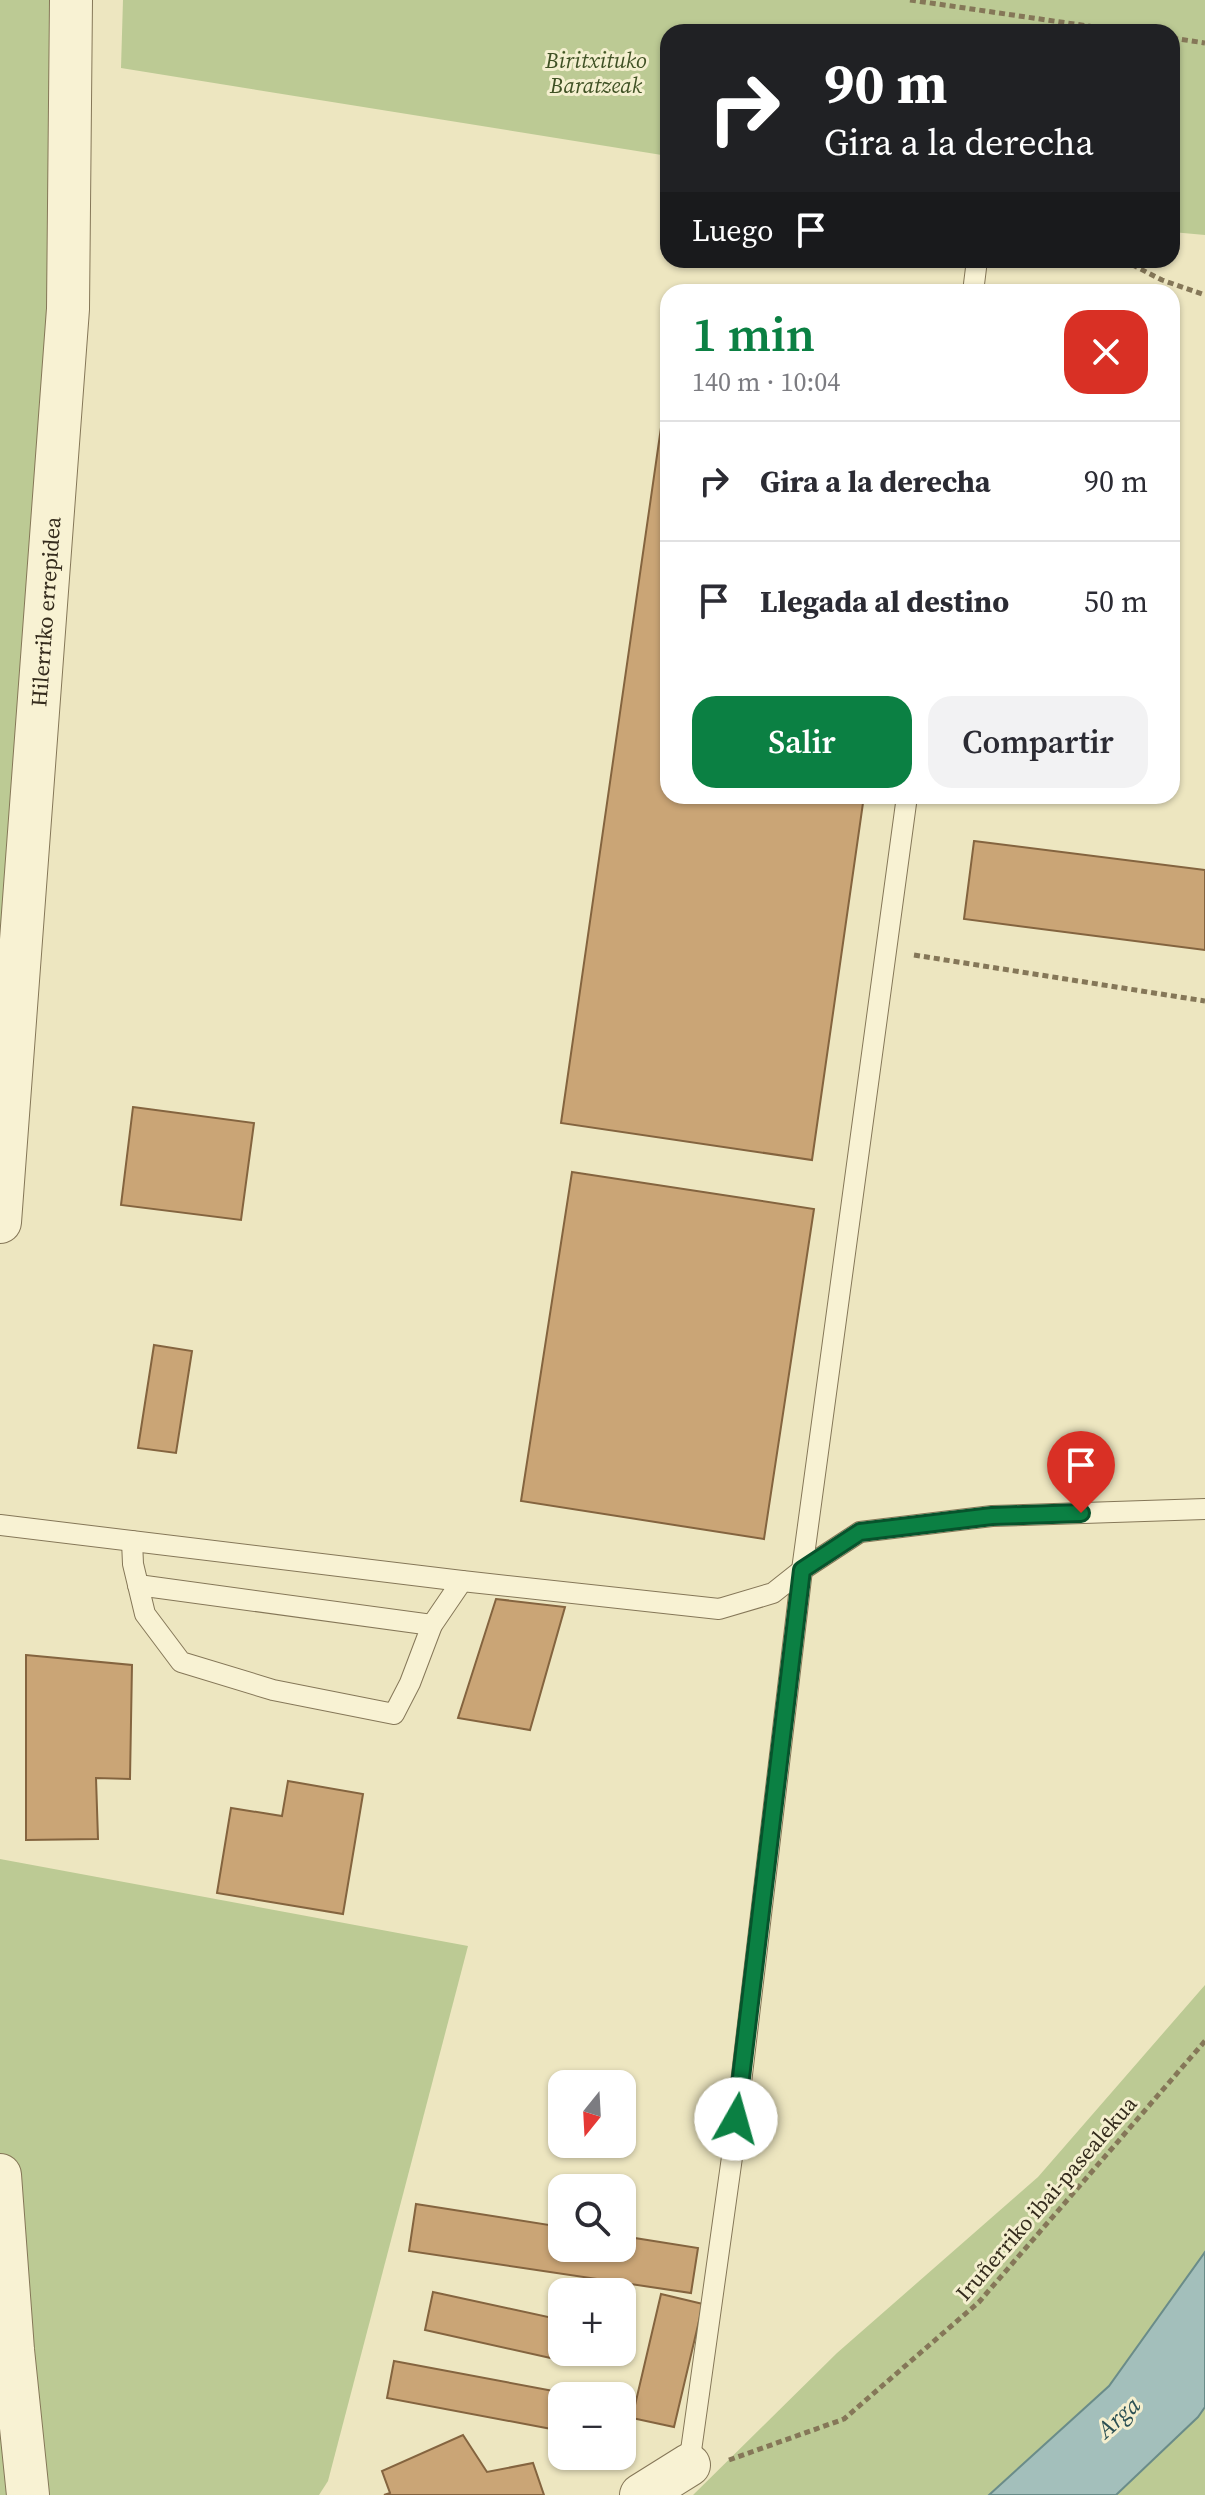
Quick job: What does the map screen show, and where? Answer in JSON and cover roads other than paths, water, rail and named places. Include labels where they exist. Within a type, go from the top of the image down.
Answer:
[{"type":"street","name":"Hilerriko errepidea","points":[[0,1222],[68,309],[71,0]]},
{"type":"street","points":[[0,2175],[28,2495]]},
{"type":"street","points":[[641,2495],[689,2465]]},
{"type":"lane","points":[[689,2465],[733,2150],[802,1570],[906,804]]},
{"type":"lane","points":[[0,1525],[719,1609],[773,1593],[860,1532],[992,1516],[1205,1509]]},
{"type":"lane","points":[[132,1541],[133,1564],[145,1614],[181,1662],[273,1690],[394,1714],[410,1683],[432,1625],[462,1581]]},
{"type":"lane","points":[[138,1585],[432,1625]]},
{"type":"water","name":"Arga","points":[[1205,2252],[1205,2407],[1198,2417],[1116,2495],[989,2495],[1109,2386]]},
{"type":"park label","name":"Biritxituko Baratzeak","points":[[596,72]]}]
